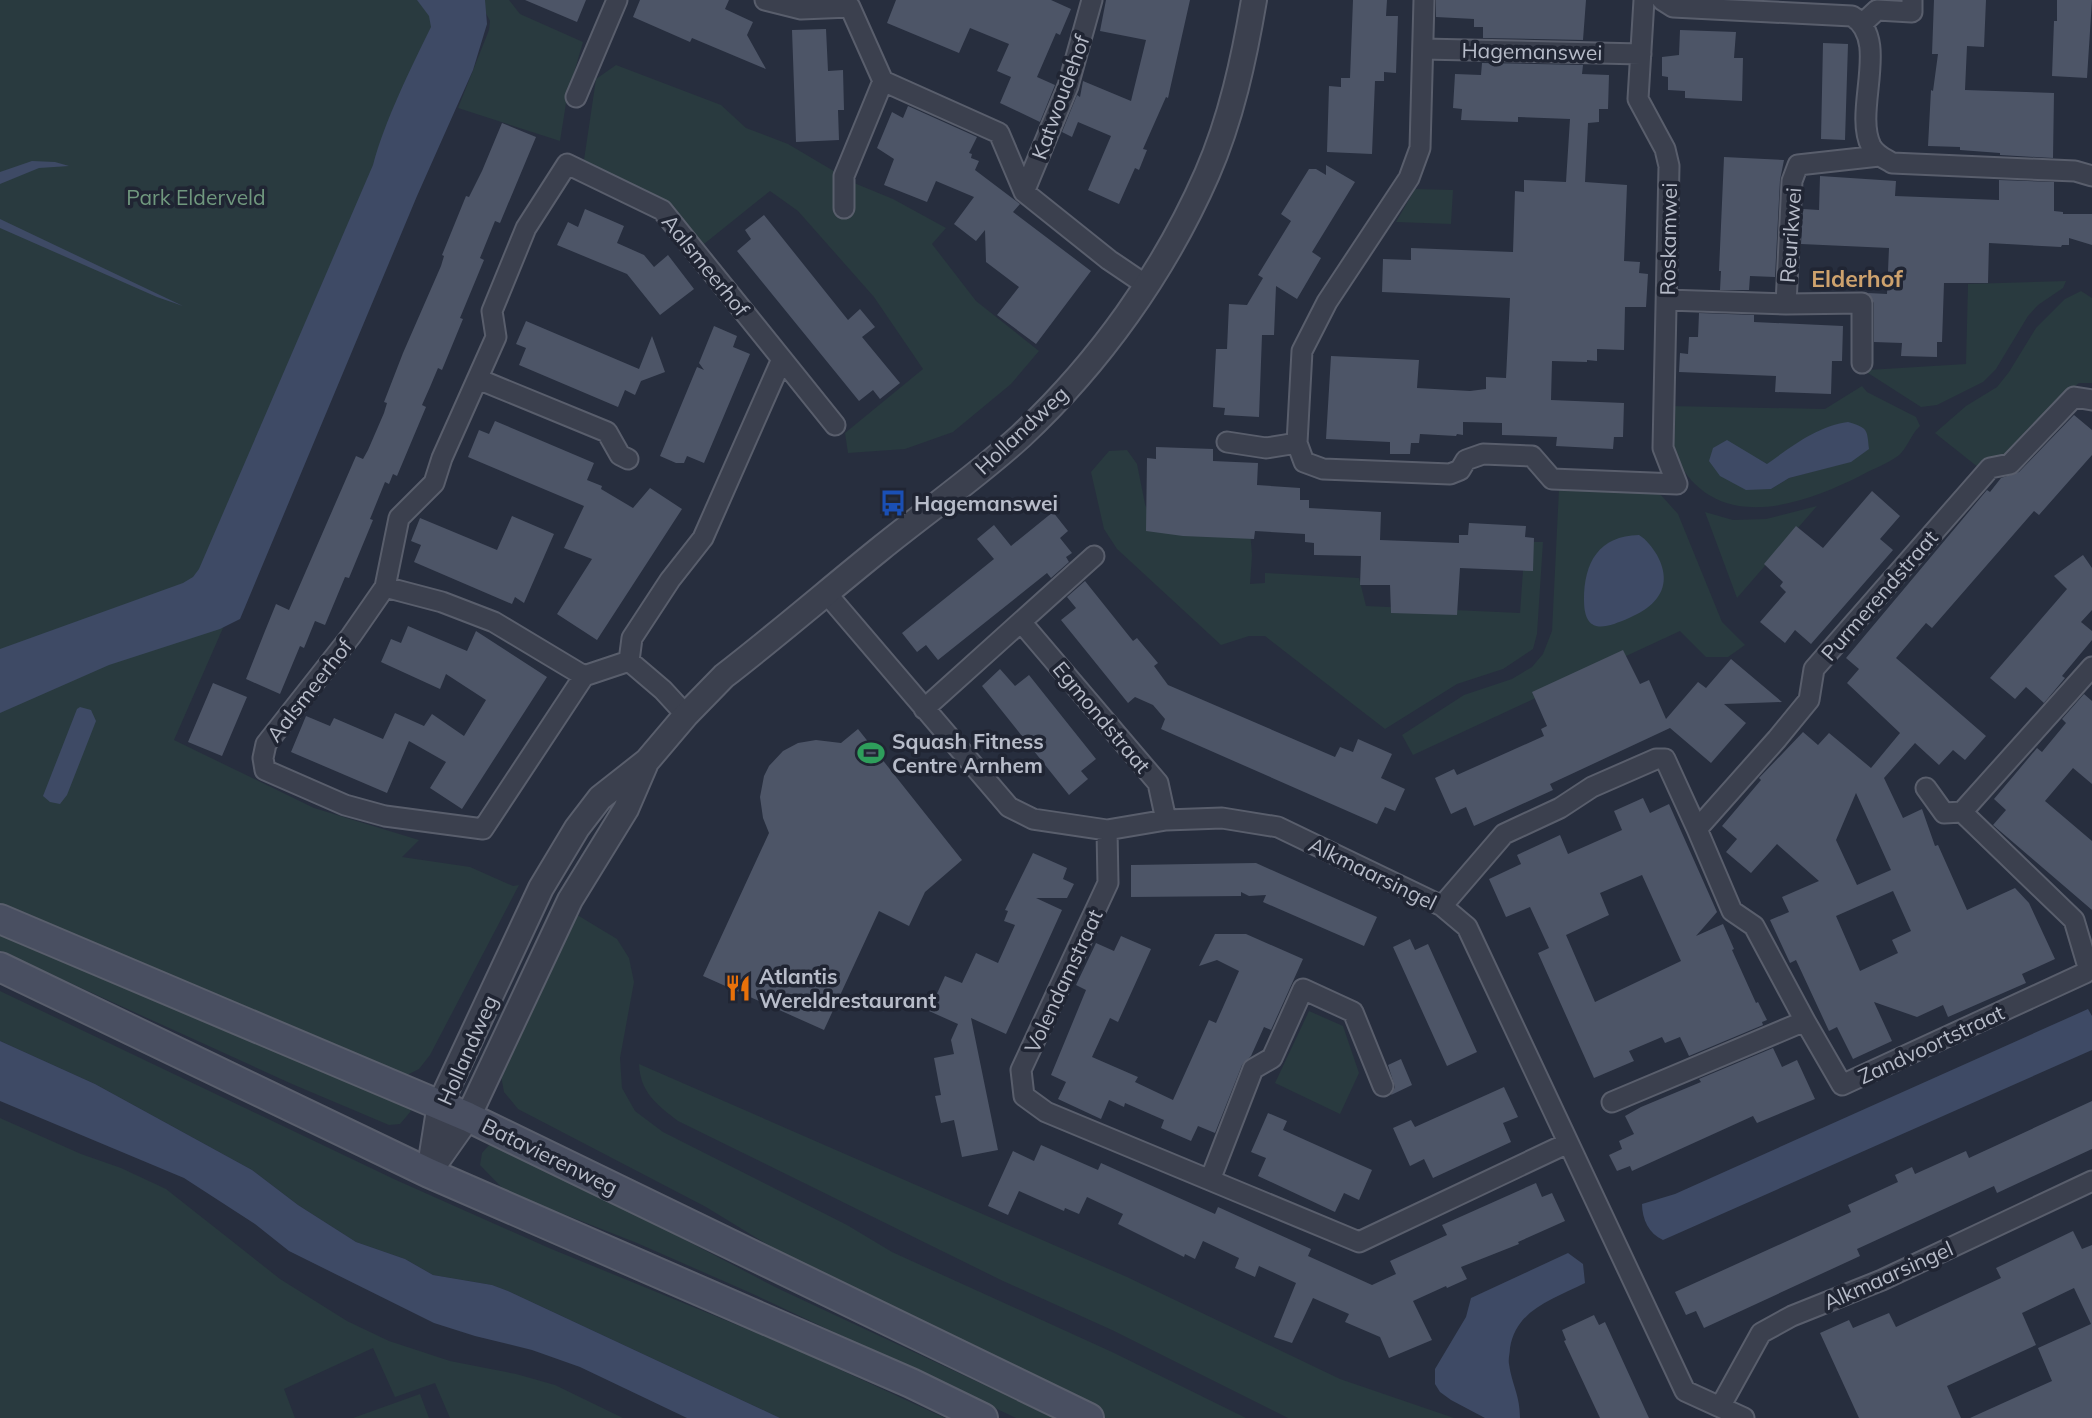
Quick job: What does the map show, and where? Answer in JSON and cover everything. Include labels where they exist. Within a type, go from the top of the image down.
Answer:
[{"type":"main road","name":"Batavierenweg","points":[[0,919],[440,1104],[1089,1418]]},
{"type":"main road","points":[[0,967],[429,1173],[911,1383],[983,1418]]},
{"type":"street","points":[[576,97],[617,0]]},
{"type":"street","points":[[765,0],[801,9],[851,4],[883,81],[844,176],[844,208]]},
{"type":"street","name":"Katwoudehof","points":[[1024,192],[1068,86],[1092,0]]},
{"type":"street","name":"Hollandweg","points":[[429,1173],[440,1104],[541,888],[577,828],[600,798],[647,761],[724,676],[1019,437],[1081,374],[1115,331],[1180,231],[1208,172],[1231,106],[1254,0]]},
{"type":"street","points":[[1227,442],[1266,448],[1297,443],[1302,351],[1327,302],[1409,178],[1420,148],[1424,0]]},
{"type":"street","name":"Roskamwei","points":[[1297,443],[1304,462],[1323,469],[1450,474],[1460,470],[1466,460],[1483,454],[1532,456],[1552,479],[1676,484],[1663,448],[1670,166],[1665,149],[1637,99],[1644,0]]},
{"type":"street","points":[[1662,0],[1673,6],[1852,16],[1863,23],[1869,37],[1867,128],[1871,145],[1879,156]]},
{"type":"street","points":[[1863,23],[1877,10],[1912,12],[1912,0]]},
{"type":"street","name":"Hagemanswei","points":[[1423,49],[1641,54]]},
{"type":"street","name":"Katwoudehof","points":[[883,81],[999,133],[1024,192],[1109,260],[1146,285]]},
{"type":"street","name":"Reurikwei","points":[[1786,304],[1792,181],[1798,164],[1879,156],[1892,163],[2075,172],[2092,176]]},
{"type":"street","name":"Aalsmeerhof","points":[[584,676],[484,829],[385,816],[345,805],[265,770],[263,758],[266,744],[351,636],[385,587],[399,518],[434,482],[496,337],[492,312],[526,228],[567,164],[662,210],[835,425]]},
{"type":"street","points":[[1667,300],[1786,304],[1861,303],[1862,363]]},
{"type":"street","points":[[629,661],[632,638],[670,580],[703,538],[782,359]]},
{"type":"street","points":[[478,379],[607,432],[620,455],[628,460]]},
{"type":"street","name":"Purmerendstraat","points":[[1697,829],[1809,699],[1814,669],[1990,468],[2010,464],[2074,397],[2092,400]]},
{"type":"street","points":[[924,709],[1094,556]]},
{"type":"street","points":[[385,587],[442,602],[494,622],[584,676],[629,661]]},
{"type":"street","name":"Alkmaarsingel","points":[[827,594],[1009,807],[1033,818],[1107,830],[1166,820],[1223,818],[1278,827],[1442,906],[1467,927],[1685,1391],[1744,1418]]},
{"type":"street","name":"Egmondstraat","points":[[1021,622],[1158,783],[1166,820]]},
{"type":"street","points":[[629,661],[663,690],[686,715]]},
{"type":"street","points":[[1962,812],[2092,667]]},
{"type":"street","points":[[1442,906],[1504,834],[1560,808],[1592,787],[1656,759],[1665,759],[1732,911],[1754,926],[1805,1021],[1612,1102]]},
{"type":"street","name":"Hollandweg","points":[[429,1173],[468,1117],[570,900],[626,809],[647,761]]},
{"type":"street","name":"Zandvoortstraat","points":[[1805,1021],[1842,1085],[2085,973],[2088,967],[2074,920],[1962,812],[1944,813],[1926,788]]},
{"type":"street","name":"Volendamstraat","points":[[1107,830],[1108,883],[1021,1070],[1024,1096],[1045,1112],[1359,1242],[1568,1143]]},
{"type":"street","points":[[1210,1180],[1253,1069],[1272,1058],[1303,989],[1353,1012],[1383,1086]]},
{"type":"street","name":"Alkmaarsingel","points":[[1720,1407],[1761,1333],[1792,1316],[1882,1280],[2092,1181]]},
{"type":"green space","name":"Park Elderveld","points":[[0,0],[473,0],[487,24],[174,740],[314,808],[419,840],[402,857],[470,867],[513,886],[519,885],[430,1055],[419,1069],[403,1077],[0,908]]},
{"type":"green space","points":[[479,0],[509,0],[520,14],[583,42],[567,97],[560,141],[458,108],[489,30],[490,21]]},
{"type":"green space","points":[[616,65],[721,105],[746,128],[788,144],[854,183],[893,199],[946,228],[932,244],[976,301],[1039,351],[1011,384],[953,432],[905,449],[848,453],[845,433],[923,369],[874,297],[798,211],[770,191],[699,248],[664,206],[591,172],[584,160],[596,79]]},
{"type":"green space","points":[[1415,189],[1453,190],[1451,224],[1396,222]]},
{"type":"green space","points":[[2066,281],[2063,288],[2038,305],[2028,316],[1996,369],[1983,382],[1937,405],[1921,407],[1868,373],[1868,370],[1966,364],[1968,284]]},
{"type":"green space","points":[[2081,291],[2092,298],[2092,383],[2079,383],[2064,395],[2011,453],[1988,458],[1979,468],[1935,433],[1966,406],[1997,387],[2036,328],[2065,299]]},
{"type":"green space","points":[[1862,386],[1867,392],[1916,417],[1920,426],[1898,456],[1889,462],[1799,501],[1754,507],[1733,505],[1713,497],[1695,484],[1682,467],[1673,448],[1669,406],[1825,409]],"holes":[[[1749,454],[1767,464],[1851,461],[1789,478],[1771,489]]]},
{"type":"green space","points":[[1127,450],[1137,464],[1145,504],[1152,523],[1250,530],[1250,584],[1265,583],[1265,573],[1359,578],[1366,606],[1520,613],[1525,542],[1543,542],[1537,634],[1533,649],[1503,669],[1457,684],[1385,729],[1265,636],[1249,636],[1221,645],[1117,549],[1104,529],[1091,472],[1109,451]]},
{"type":"green space","points":[[1559,489],[1643,491],[1660,494],[1678,514],[1722,622],[1745,645],[1728,657],[1706,657],[1680,631],[1413,755],[1402,735],[1464,695],[1512,679],[1532,667],[1543,654],[1552,631]]},
{"type":"green space","points":[[1817,506],[1737,598],[1705,512],[1733,520],[1766,519]]},
{"type":"green space","points":[[574,913],[617,939],[629,958],[634,982],[620,1058],[622,1088],[635,1111],[663,1132],[847,1225],[892,1252],[1112,1352],[1246,1418],[1101,1418],[840,1289],[706,1207],[518,1109],[504,1092],[501,1076]]},
{"type":"green space","points":[[0,933],[405,1102],[411,1111],[400,1124],[389,1125],[292,1084],[0,951]]},
{"type":"green space","points":[[0,991],[396,1180],[549,1248],[793,1348],[945,1418],[780,1418],[508,1291],[492,1285],[433,1275],[405,1259],[356,1242],[298,1205],[252,1170],[95,1084],[0,1041]]},
{"type":"green space","points":[[1309,1011],[1343,1026],[1359,1073],[1340,1114],[1275,1083]]},
{"type":"green space","points":[[639,1064],[1127,1277],[1340,1379],[1454,1418],[1288,1418],[678,1121],[646,1090]]},
{"type":"green space","points":[[0,1118],[166,1189],[280,1279],[347,1321],[389,1341],[450,1361],[555,1385],[623,1418],[450,1418],[435,1383],[395,1397],[373,1348],[284,1389],[295,1418],[0,1418]]},
{"type":"green space","points":[[490,1144],[546,1167],[777,1288],[1055,1418],[1016,1418],[753,1294],[637,1243],[505,1191],[480,1165],[482,1153]]},
{"type":"green space","points":[[420,1394],[429,1418],[353,1418]]},
{"type":"water","points":[[417,0],[485,0],[487,24],[473,70],[417,196],[240,619],[220,629],[109,665],[0,713],[0,649],[183,583],[199,569],[373,165],[399,94],[431,27],[429,16]]},
{"type":"water","points":[[32,161],[69,166],[39,168],[0,184],[0,172]]},
{"type":"water","points":[[0,219],[183,306],[0,228]]},
{"type":"water","points":[[1848,422],[1865,430],[1869,449],[1851,462],[1789,478],[1771,489],[1746,490],[1720,476],[1709,461],[1713,448],[1727,440],[1767,464],[1816,432]]},
{"type":"water","points":[[1639,535],[1651,546],[1662,566],[1664,576],[1660,594],[1648,607],[1629,618],[1605,626],[1592,624],[1585,612],[1584,600],[1591,563],[1604,546],[1614,540]]},
{"type":"water","points":[[80,707],[91,710],[96,721],[67,795],[60,804],[50,802],[43,796]]},
{"type":"water","points":[[2088,1009],[2092,1016],[2092,1050],[1663,1240],[1647,1225],[1642,1204],[1675,1194]]},
{"type":"water","points":[[0,1041],[95,1084],[252,1170],[298,1205],[356,1242],[405,1259],[433,1275],[492,1285],[508,1291],[780,1418],[687,1418],[580,1367],[532,1350],[434,1323],[289,1251],[255,1224],[184,1178],[0,1101]]},
{"type":"water","points":[[1568,1253],[1583,1264],[1585,1283],[1549,1300],[1528,1315],[1514,1335],[1510,1348],[1510,1371],[1519,1403],[1520,1418],[1485,1418],[1440,1392],[1435,1384],[1435,1369],[1466,1317],[1471,1298]]},
{"type":"building","points":[[525,0],[586,0],[577,22]]},
{"type":"building","points":[[640,0],[729,0],[725,9],[753,22],[747,35],[766,69],[692,38],[690,42],[633,17]]},
{"type":"building","points":[[896,0],[1051,0],[1071,9],[1060,35],[1056,33],[1037,77],[1055,85],[1040,122],[1000,103],[1011,77],[997,71],[1009,44],[970,28],[959,53],[887,23]]},
{"type":"building","points":[[1106,0],[1190,0],[1168,98],[1166,97],[1143,149],[1147,150],[1139,170],[1135,168],[1119,204],[1088,190],[1111,136],[1078,122],[1072,137],[1062,132],[1077,95],[1080,97],[1083,81],[1131,101],[1146,40],[1100,31]]},
{"type":"building","points":[[1353,0],[1387,0],[1386,16],[1398,16],[1396,73],[1384,72],[1384,81],[1375,81],[1372,154],[1327,152],[1329,86],[1341,87],[1341,78],[1350,78]]},
{"type":"building","points":[[1436,0],[1586,0],[1583,40],[1483,38],[1483,27],[1474,27],[1474,19],[1436,17]]},
{"type":"building","points":[[1934,0],[1986,0],[1984,47],[1967,46],[1965,90],[2054,93],[2053,158],[1928,146],[1931,90],[1933,91],[1938,54],[1932,54]]},
{"type":"building","points":[[2057,0],[2092,0],[2087,78],[2052,76]]},
{"type":"building","points":[[826,29],[828,71],[843,70],[844,110],[838,110],[839,140],[796,142],[792,30]]},
{"type":"building","points":[[1680,30],[1736,32],[1734,58],[1743,58],[1742,101],[1685,98],[1685,91],[1668,90],[1668,77],[1662,76],[1662,57],[1679,55]]},
{"type":"building","points":[[1823,43],[1848,44],[1845,140],[1821,139]]},
{"type":"building","points":[[1482,63],[1583,65],[1582,74],[1609,75],[1608,109],[1599,109],[1599,122],[1588,123],[1585,182],[1627,185],[1624,261],[1640,262],[1639,273],[1648,274],[1646,307],[1625,307],[1624,350],[1597,349],[1597,361],[1552,361],[1551,400],[1624,403],[1623,437],[1614,437],[1613,449],[1556,446],[1557,437],[1502,435],[1502,423],[1463,422],[1463,435],[1456,436],[1420,434],[1419,443],[1411,443],[1410,454],[1390,454],[1390,442],[1326,439],[1331,356],[1419,360],[1417,388],[1470,391],[1486,389],[1486,377],[1506,378],[1510,298],[1382,292],[1383,259],[1411,260],[1411,248],[1513,252],[1515,191],[1524,192],[1524,180],[1566,182],[1570,119],[1518,117],[1518,122],[1461,120],[1462,109],[1453,108],[1455,74],[1481,75]]},
{"type":"building","points":[[908,106],[977,137],[969,153],[972,154],[971,158],[979,161],[975,170],[1020,204],[1013,212],[1091,271],[1036,344],[997,315],[1019,287],[986,262],[985,230],[976,241],[954,224],[974,197],[936,181],[927,202],[884,185],[894,159],[877,148],[892,112],[903,118]]},
{"type":"building","points":[[502,123],[536,137],[500,223],[495,221],[480,258],[484,260],[460,318],[463,319],[442,370],[438,368],[422,405],[426,407],[397,476],[393,474],[389,484],[385,482],[370,519],[373,520],[349,578],[345,577],[325,625],[315,621],[304,648],[300,646],[280,694],[246,679],[276,604],[289,610],[356,456],[363,459],[368,450],[384,413],[387,403],[384,402],[441,266],[442,255],[466,196],[469,197],[482,171]]},
{"type":"building","points":[[1724,157],[1784,160],[1780,180],[1775,277],[1750,276],[1749,290],[1720,290]]},
{"type":"building","points":[[1326,165],[1355,182],[1312,252],[1321,258],[1297,299],[1276,286],[1274,335],[1262,335],[1259,417],[1224,415],[1225,408],[1213,407],[1216,349],[1227,349],[1229,304],[1247,305],[1263,278],[1258,275],[1291,221],[1281,214],[1309,169],[1316,169],[1326,175]]},
{"type":"building","points":[[1820,176],[1896,181],[1895,196],[1999,200],[1999,180],[2054,182],[2054,211],[2063,214],[2092,214],[2092,245],[2069,238],[2069,245],[2061,247],[1989,243],[1988,283],[1944,283],[1942,342],[1937,342],[1937,357],[1901,356],[1902,343],[1874,342],[1874,303],[1868,293],[1887,294],[1889,248],[1801,244],[1803,209],[1819,210]]},
{"type":"building","points":[[585,209],[624,226],[617,243],[644,255],[654,267],[668,255],[694,289],[660,315],[627,274],[557,245],[568,222],[578,227]]},
{"type":"building","points":[[764,215],[848,320],[860,309],[875,327],[862,337],[900,383],[880,399],[873,390],[859,401],[737,251],[751,239],[745,230]]},
{"type":"building","points":[[1699,313],[1754,315],[1754,322],[1843,326],[1842,361],[1832,361],[1831,394],[1775,392],[1776,376],[1679,372],[1680,353],[1688,354],[1689,337],[1698,337]]},
{"type":"building","points":[[526,321],[639,369],[652,336],[665,372],[641,381],[635,395],[625,390],[618,407],[519,365],[526,348],[516,344]]},
{"type":"building","points":[[714,326],[737,336],[733,347],[750,354],[704,463],[687,456],[684,463],[676,463],[660,456],[697,367],[704,370],[699,363]]},
{"type":"building","points":[[2074,415],[2092,430],[2092,455],[2039,515],[2034,511],[1932,628],[1926,623],[1896,658],[1986,736],[1965,760],[1953,750],[1939,765],[1915,743],[1884,778],[1903,818],[1922,809],[1935,846],[1938,845],[1967,910],[2015,888],[2029,903],[2055,959],[2022,974],[2026,983],[1948,1017],[1943,1005],[1917,1017],[1874,1002],[1892,1041],[1853,1059],[1837,1027],[1829,1031],[1796,960],[1790,963],[1770,920],[1789,912],[1782,897],[1819,881],[1777,844],[1751,873],[1726,852],[1737,839],[1722,826],[1761,780],[1759,778],[1803,732],[1818,745],[1829,733],[1871,768],[1900,733],[1847,683],[1859,669],[1846,658],[1987,490],[1990,492],[2001,478],[2019,472]],"holes":[[[1856,793],[1891,870],[1857,885],[1836,840]],[[1893,891],[1911,931],[1892,940],[1898,953],[1860,971],[1836,916]]]},
{"type":"building","points":[[495,421],[594,463],[587,480],[602,486],[601,489],[633,508],[650,488],[682,509],[597,640],[557,614],[592,559],[564,548],[584,506],[468,457],[479,430],[489,434]]},
{"type":"building","points":[[1156,447],[1213,449],[1213,461],[1258,463],[1257,485],[1300,488],[1300,500],[1309,500],[1309,508],[1381,512],[1380,540],[1459,543],[1459,535],[1468,535],[1469,523],[1526,526],[1525,537],[1534,538],[1533,571],[1460,568],[1457,615],[1391,613],[1390,585],[1360,585],[1361,556],[1314,555],[1314,543],[1305,542],[1305,534],[1255,531],[1254,539],[1183,536],[1146,531],[1147,458],[1156,459]]},
{"type":"building","points":[[1872,491],[1900,516],[1880,539],[1893,550],[1811,644],[1795,630],[1785,643],[1760,622],[1786,592],[1780,586],[1783,582],[1764,564],[1796,526],[1823,548]]},
{"type":"building","points":[[1053,512],[1068,531],[1060,538],[1072,553],[1066,557],[1069,562],[1051,578],[1047,573],[938,660],[926,645],[917,652],[902,633],[994,559],[977,539],[994,525],[1011,546]]},
{"type":"building","points":[[512,516],[554,534],[524,603],[515,597],[512,604],[414,562],[421,545],[411,541],[420,518],[497,550]]},
{"type":"building","points":[[2083,555],[2092,568],[2092,610],[2081,622],[2092,631],[2092,640],[2044,703],[2026,687],[2015,699],[1990,678],[2067,589],[2054,576]]},
{"type":"building","points":[[1085,581],[1133,641],[1137,638],[1158,663],[1154,666],[1168,685],[1335,757],[1340,747],[1353,752],[1358,739],[1392,754],[1381,778],[1405,789],[1395,811],[1385,807],[1377,824],[1161,729],[1165,719],[1153,705],[1135,697],[1128,703],[1061,620],[1076,608],[1067,597]]},
{"type":"building","points":[[408,626],[467,651],[476,631],[547,677],[462,809],[430,788],[446,762],[409,741],[387,793],[291,752],[306,716],[330,726],[334,718],[383,739],[395,713],[424,726],[432,714],[464,736],[486,700],[446,674],[440,689],[381,662],[391,639],[401,643]]},
{"type":"building","points":[[1623,650],[1640,684],[1649,680],[1666,719],[1698,682],[1706,688],[1731,659],[1782,702],[1724,704],[1746,723],[1711,763],[1670,728],[1550,784],[1553,790],[1474,826],[1466,807],[1451,814],[1435,778],[1454,769],[1457,775],[1544,736],[1541,729],[1547,726],[1532,692]]},
{"type":"building","points":[[1000,669],[1015,686],[1029,675],[1096,759],[1081,771],[1088,779],[1069,795],[982,686]]},
{"type":"building","points":[[213,683],[247,697],[222,756],[188,742]]},
{"type":"building","points":[[2084,694],[2092,701],[2092,784],[2073,768],[2045,801],[2092,841],[2092,910],[1993,825],[2006,810],[1994,799],[2037,748],[2042,752],[2066,723],[2062,719]]},
{"type":"building","points":[[858,729],[962,860],[925,892],[909,926],[879,911],[824,1030],[703,976],[769,833],[763,818],[760,797],[769,766],[783,751],[798,743],[816,740],[841,743]]},
{"type":"building","points":[[1643,798],[1650,813],[1669,804],[1717,912],[1696,936],[1723,924],[1756,1003],[1758,1002],[1767,1020],[1762,1022],[1763,1025],[1689,1056],[1680,1037],[1665,1043],[1662,1037],[1629,1051],[1634,1061],[1594,1078],[1538,953],[1549,948],[1530,907],[1506,917],[1489,879],[1521,864],[1517,855],[1560,835],[1568,854],[1622,830],[1614,811]],"holes":[[[1642,875],[1681,961],[1595,1002],[1566,935],[1609,915],[1600,893]]]},
{"type":"building","points":[[1033,853],[1067,868],[1063,879],[1074,884],[1067,898],[1036,898],[1062,910],[1006,1034],[971,1018],[998,1150],[962,1157],[954,1120],[941,1123],[935,1096],[941,1095],[934,1058],[954,1054],[951,1040],[958,1024],[929,1011],[945,976],[962,983],[976,953],[998,963],[1015,925],[1004,921],[1008,911],[1005,910]]},
{"type":"building","points":[[1256,863],[1377,917],[1364,946],[1263,902],[1266,895],[1249,896],[1241,892],[1241,896],[1131,897],[1131,865]]},
{"type":"building","points":[[1215,934],[1246,934],[1303,959],[1271,1030],[1264,1027],[1251,1056],[1242,1065],[1215,1133],[1198,1126],[1191,1141],[1161,1128],[1164,1120],[1125,1103],[1124,1107],[1109,1100],[1101,1119],[1058,1099],[1066,1082],[1051,1075],[1086,990],[1076,985],[1096,943],[1114,951],[1121,936],[1151,949],[1118,1022],[1110,1018],[1092,1057],[1138,1077],[1135,1082],[1173,1100],[1209,1020],[1216,1023],[1239,971],[1217,960],[1199,966]]},
{"type":"building","points":[[1410,939],[1415,950],[1428,944],[1477,1052],[1447,1066],[1393,947]]},
{"type":"building","points":[[1773,1048],[1782,1067],[1797,1060],[1815,1099],[1757,1123],[1753,1116],[1632,1171],[1630,1166],[1617,1171],[1609,1155],[1622,1149],[1619,1141],[1634,1134],[1625,1116],[1701,1082],[1699,1079]]},
{"type":"building","points":[[1401,1059],[1412,1085],[1391,1095],[1395,1087],[1388,1065]]},
{"type":"building","points":[[1504,1087],[1518,1117],[1503,1123],[1511,1142],[1433,1178],[1424,1159],[1410,1166],[1393,1128],[1411,1120],[1415,1127]]},
{"type":"building","points":[[2092,1101],[2092,1149],[1997,1193],[1994,1186],[1857,1249],[1860,1256],[1704,1328],[1696,1311],[1686,1315],[1675,1292],[1851,1212],[1848,1205],[1898,1182],[1895,1175],[1912,1167],[1915,1174],[1966,1151],[1969,1158]]},
{"type":"building","points":[[1268,1113],[1287,1121],[1283,1130],[1372,1170],[1359,1200],[1344,1193],[1335,1212],[1258,1176],[1266,1158],[1251,1152]]},
{"type":"building","points":[[1041,1145],[1098,1170],[1101,1163],[1215,1214],[1218,1207],[1311,1249],[1308,1256],[1372,1285],[1396,1274],[1390,1261],[1447,1235],[1442,1225],[1536,1183],[1542,1197],[1552,1193],[1565,1221],[1518,1242],[1519,1244],[1461,1267],[1467,1279],[1413,1301],[1432,1340],[1389,1358],[1380,1337],[1345,1322],[1349,1314],[1313,1298],[1292,1343],[1274,1337],[1296,1283],[1259,1266],[1255,1277],[1235,1268],[1239,1258],[1203,1241],[1195,1259],[1185,1254],[1184,1257],[1118,1224],[1123,1214],[1087,1197],[1079,1214],[1065,1208],[1064,1211],[1019,1191],[1008,1215],[988,1206],[1013,1151],[1034,1161]]},
{"type":"building","points":[[2073,1231],[2082,1249],[2092,1245],[2092,1418],[1970,1418],[2052,1381],[2038,1348],[2091,1324],[2074,1288],[2022,1313],[2036,1345],[1947,1386],[1961,1418],[1859,1418],[1820,1333],[1849,1320],[1853,1328],[1889,1313],[1896,1327],[2001,1278],[1996,1268]]},
{"type":"building","points":[[1594,1315],[1599,1325],[1605,1322],[1649,1418],[1600,1418],[1564,1341],[1566,1340],[1562,1330]]},
{"type":"place","name":"Hagemanswei","points":[[893,503]]},
{"type":"place","name":"Squash Fitness Centre Arnhem","points":[[871,753]]},
{"type":"place","name":"Atlantis Wereldrestaurant","points":[[738,988]]},
{"type":"district","name":"Elderhof","points":[[1857,278]]}]
